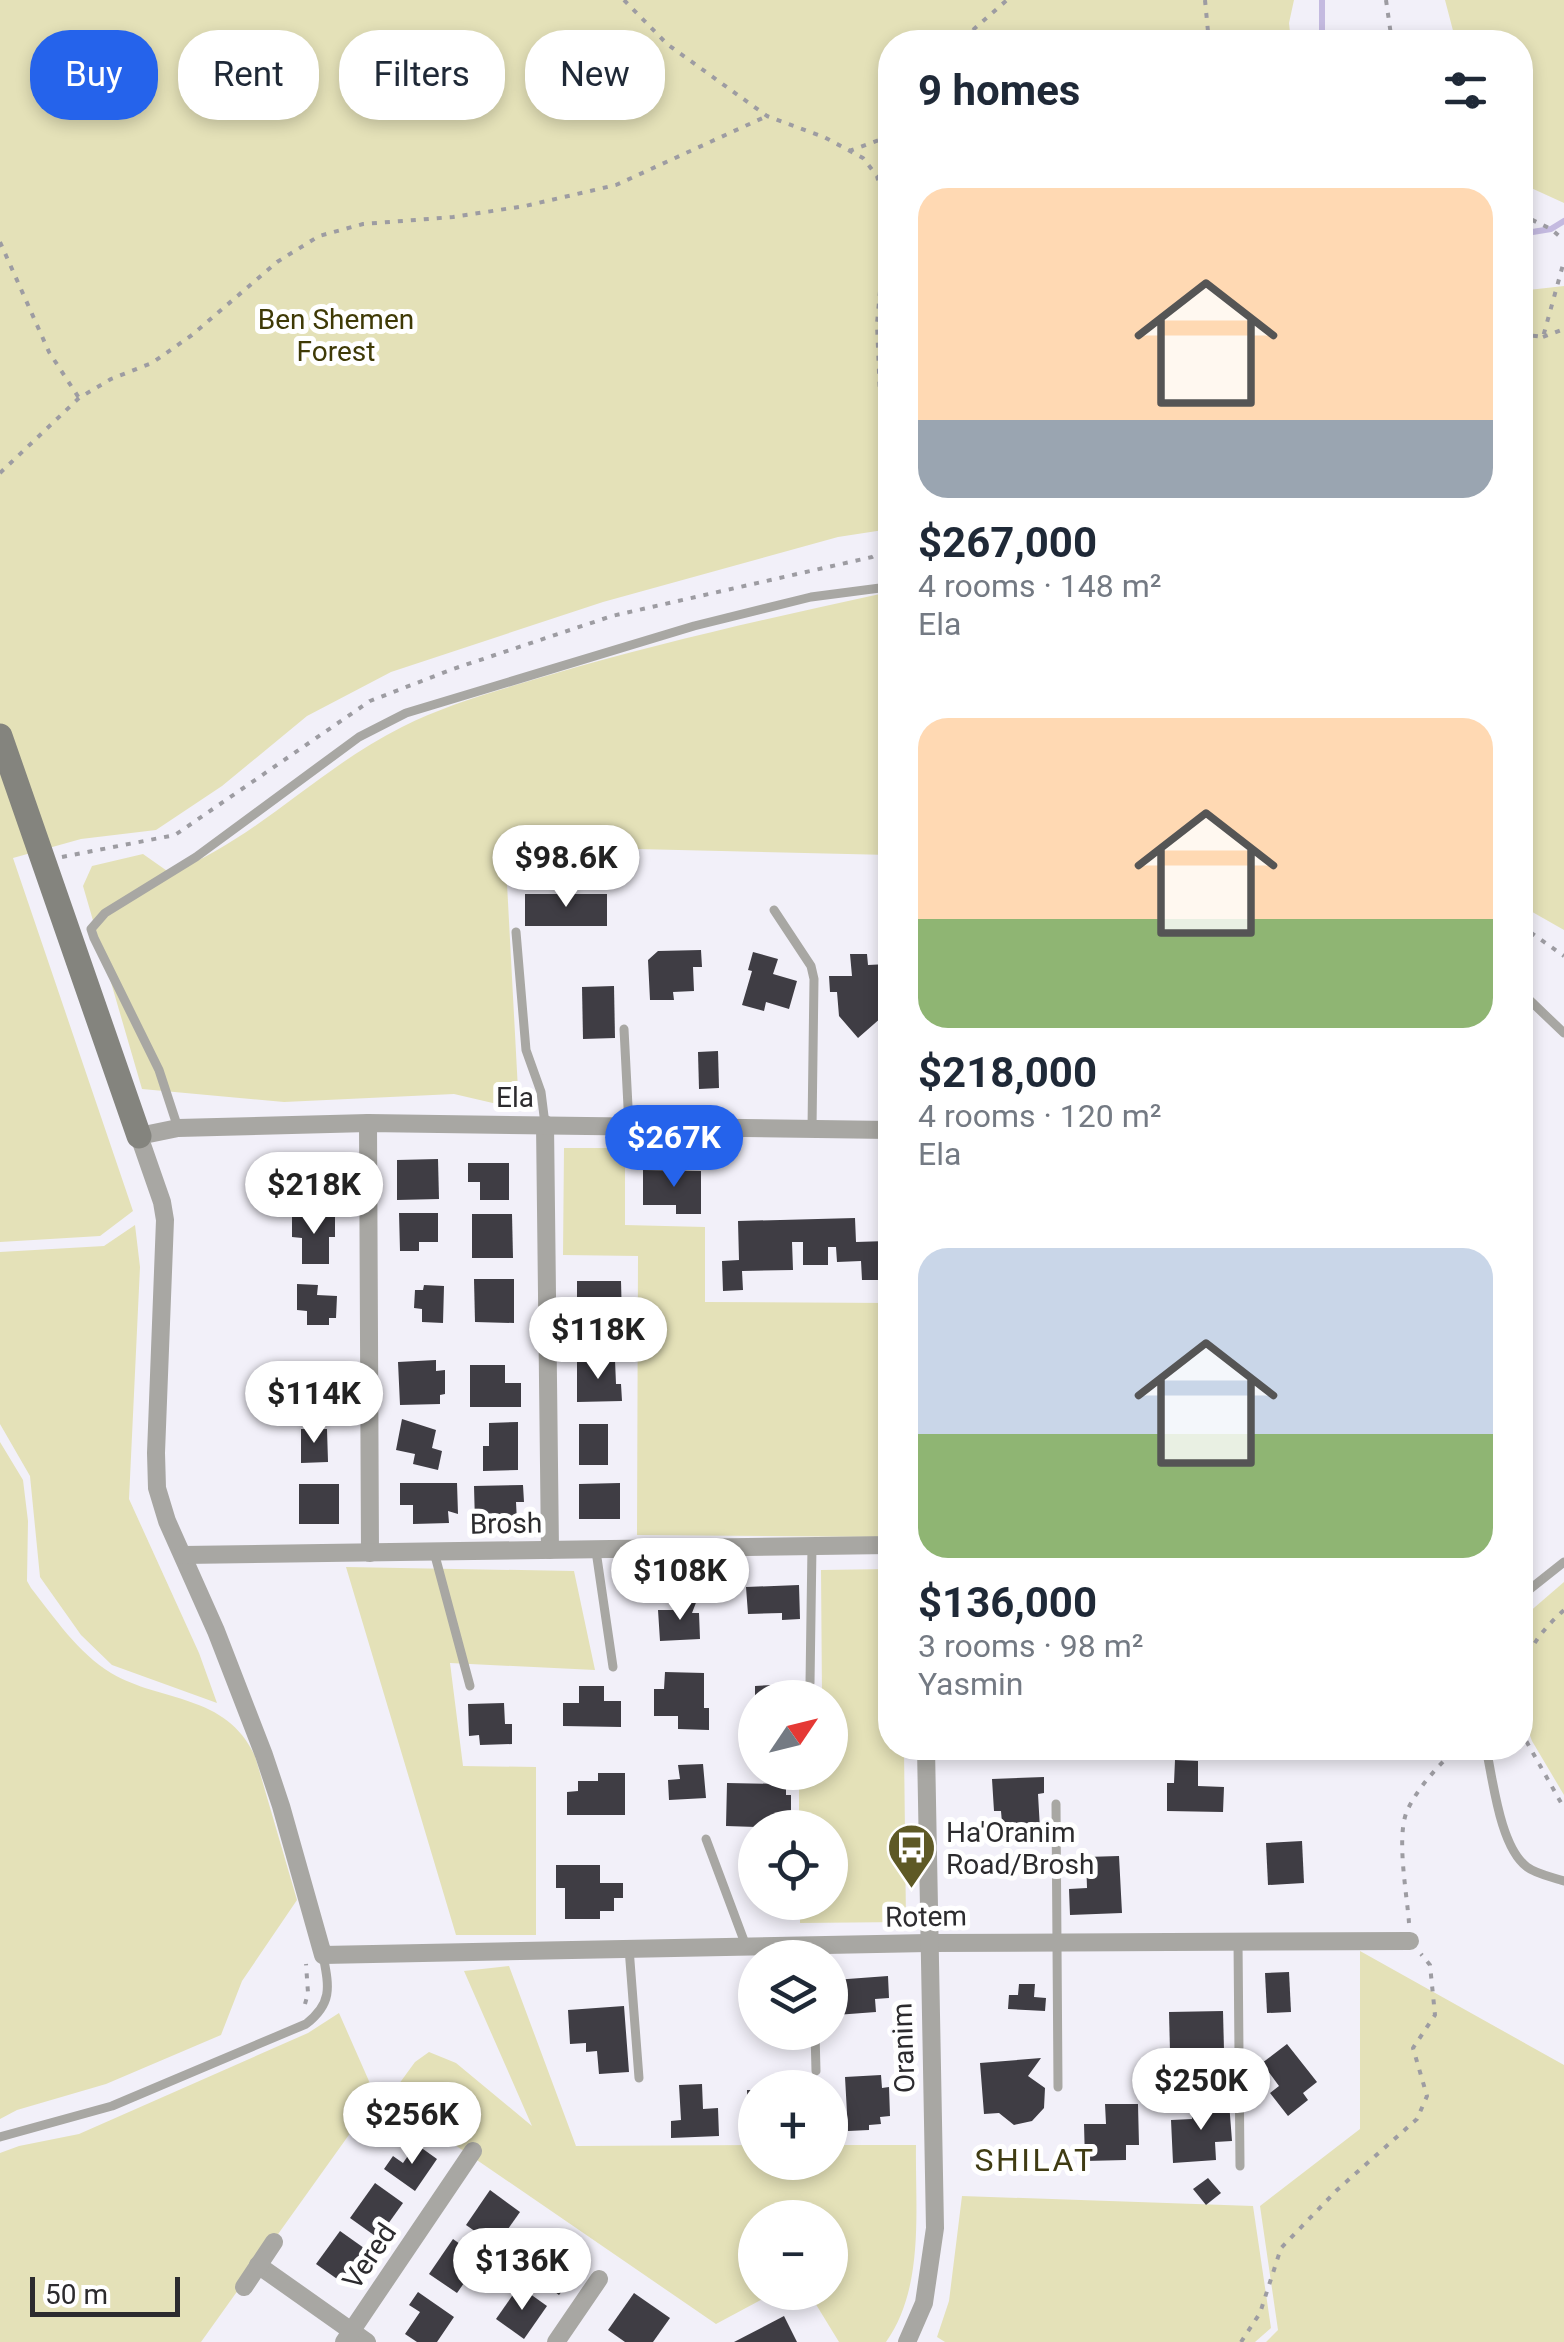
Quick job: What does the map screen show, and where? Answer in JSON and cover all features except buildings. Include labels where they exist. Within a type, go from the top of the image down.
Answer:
[{"type":"main road","points":[[0,736],[140,1136]]},
{"type":"street","name":"Ela","points":[[140,1136],[178,1128],[368,1123],[878,1130]]},
{"type":"street","points":[[368,1123],[370,1552]]},
{"type":"street","points":[[545,1124],[550,1550]]},
{"type":"street","points":[[140,1136],[165,1220],[157,1488],[276,1789],[314,1958]]},
{"type":"street","name":"Brosh","points":[[184,1555],[878,1545]]},
{"type":"street","name":"Oranim","points":[[907,2342],[924,2303],[935,2228],[926,1760]]},
{"type":"street","name":"Rotem","points":[[848,1949],[928,1943],[1410,1940]]},
{"type":"street","name":"Rotem","points":[[314,1958],[738,1946]]},
{"type":"street","name":"Vered","points":[[348,2336],[473,2150]]},
{"type":"street","points":[[244,2287],[274,2242]]},
{"type":"street","points":[[258,2265],[348,2336],[368,2342]]},
{"type":"street","points":[[556,2342],[599,2279]]},
{"type":"lane","points":[[178,1128],[159,1070],[94,938],[91,928],[105,912],[196,857],[359,737],[406,713],[694,626],[811,597],[878,588]]},
{"type":"lane","points":[[774,910],[811,966],[814,979],[812,1129]]},
{"type":"lane","points":[[516,932],[526,1050],[541,1092],[545,1124]]},
{"type":"lane","points":[[1533,1004],[1564,1034]]},
{"type":"lane","points":[[624,1028],[629,1126]]},
{"type":"lane","points":[[810,1680],[812,1546]]},
{"type":"lane","points":[[596,1549],[613,1667]]},
{"type":"lane","points":[[434,1552],[470,1686]]},
{"type":"lane","points":[[1533,1587],[1564,1562]]},
{"type":"lane","points":[[1489,1760],[1507,1838],[1516,1858],[1530,1870],[1564,1880]]},
{"type":"lane","points":[[1056,1804],[1058,2086]]},
{"type":"lane","points":[[706,1839],[744,1940]]},
{"type":"lane","points":[[1238,1941],[1240,2166]]},
{"type":"lane","points":[[629,1948],[638,2078]]},
{"type":"lane","points":[[0,2136],[112,2106],[306,2024],[324,2011],[328,1986],[314,1958]]},
{"type":"path","points":[[624,0],[667,44],[767,116],[849,150],[863,158],[878,176]]},
{"type":"path","points":[[974,30],[1007,0]]},
{"type":"path","points":[[1205,0],[1208,30]]},
{"type":"path","points":[[1386,0],[1390,30]]},
{"type":"path","points":[[0,473],[79,398],[111,379],[152,363],[192,335],[277,262],[319,236],[362,224],[453,217],[525,206],[616,185],[767,116]]},
{"type":"path","points":[[849,150],[878,140]]},
{"type":"path","points":[[1533,220],[1564,240]]},
{"type":"path","points":[[0,242],[49,352],[79,398]]},
{"type":"path","points":[[1543,337],[1564,261]]},
{"type":"path","points":[[878,314],[878,348]]},
{"type":"path","points":[[1533,336],[1543,337],[1564,329]]},
{"type":"path","points":[[1533,933],[1564,956]]},
{"type":"path","points":[[1533,1644],[1564,1610]]},
{"type":"path","points":[[1533,1753],[1564,1808]]},
{"type":"path","points":[[1241,2342],[1260,2313],[1281,2248],[1417,2119],[1427,2096],[1413,2048],[1435,2015],[1430,1965],[1410,1940],[1403,1828],[1407,1812],[1444,1760]]},
{"type":"path","points":[[296,2014],[305,2006],[314,1958]]},
{"type":"green space","name":"Ben Shemen Forest","points":[[0,0],[1294,0],[1290,30],[878,30],[878,531],[838,537],[603,602],[391,672],[307,716],[222,786],[156,830],[81,839],[13,858],[133,1211],[100,1236],[0,1242]]},
{"type":"green space","points":[[1445,0],[1564,0],[1564,203],[1533,189],[1533,30],[1453,30]]},
{"type":"green space","points":[[1564,286],[1564,930],[1533,912],[1533,290]]},
{"type":"green space","points":[[878,594],[878,855],[505,846],[519,1109],[454,1094],[284,1102],[142,1089],[83,886],[92,866],[143,854],[170,873],[231,842],[343,762],[420,718],[553,674]]},
{"type":"green space","points":[[564,1148],[625,1148],[625,1225],[705,1227],[705,1302],[878,1303],[878,1537],[637,1535],[638,1256],[563,1255]]},
{"type":"green space","points":[[135,1225],[140,1267],[129,1499],[199,1653],[217,1703],[112,1665],[81,1635],[40,1577],[30,1476],[0,1424],[0,1252],[104,1246]]},
{"type":"green space","points":[[0,1442],[23,1480],[28,1521],[27,1581],[31,1588],[67,1634],[99,1665],[131,1683],[210,1710],[243,1736],[255,1756],[297,1900],[242,1981],[221,2035],[106,2084],[17,2110],[0,2119]]},
{"type":"green space","points":[[346,1567],[574,1571],[595,1670],[450,1663],[463,1766],[536,1767],[536,1935],[456,1935]]},
{"type":"green space","points":[[878,1569],[878,1760],[904,1760],[906,1922],[800,1923],[848,1920],[848,1810],[799,1810],[799,1790],[848,1790],[848,1680],[822,1680],[821,1570]]},
{"type":"green space","points":[[1564,1582],[1564,1795],[1533,1743],[1533,1609]]},
{"type":"green space","points":[[1360,1951],[1564,2065],[1564,2342],[1266,2342],[1278,2330],[1260,2206],[1360,2129]]},
{"type":"green space","points":[[509,1966],[576,2146],[738,2145],[738,2180],[848,2180],[848,2145],[916,2145],[912,2272],[907,2297],[886,2342],[839,2342],[819,2310],[848,2310],[848,2200],[738,2200],[738,2310],[742,2310],[716,2324],[388,2099],[415,2062],[429,2052],[456,2063],[532,2126],[464,1971]]},
{"type":"green space","points":[[339,2013],[376,2097],[201,2342],[0,2342],[0,2153],[79,2134],[308,2033]]},
{"type":"green space","points":[[962,2196],[1253,2206],[1271,2328],[1255,2342],[945,2342],[937,2337],[949,2301]]},
{"type":"waterway","points":[[1322,0],[1322,30]]},
{"type":"waterway","points":[[1533,232],[1551,229],[1564,221]]},
{"type":"place","name":"Ha'Oranim Road/Brosh","points":[[911,1890]]},
{"type":"district","name":"SHILAT","points":[[1035,2160]]}]
